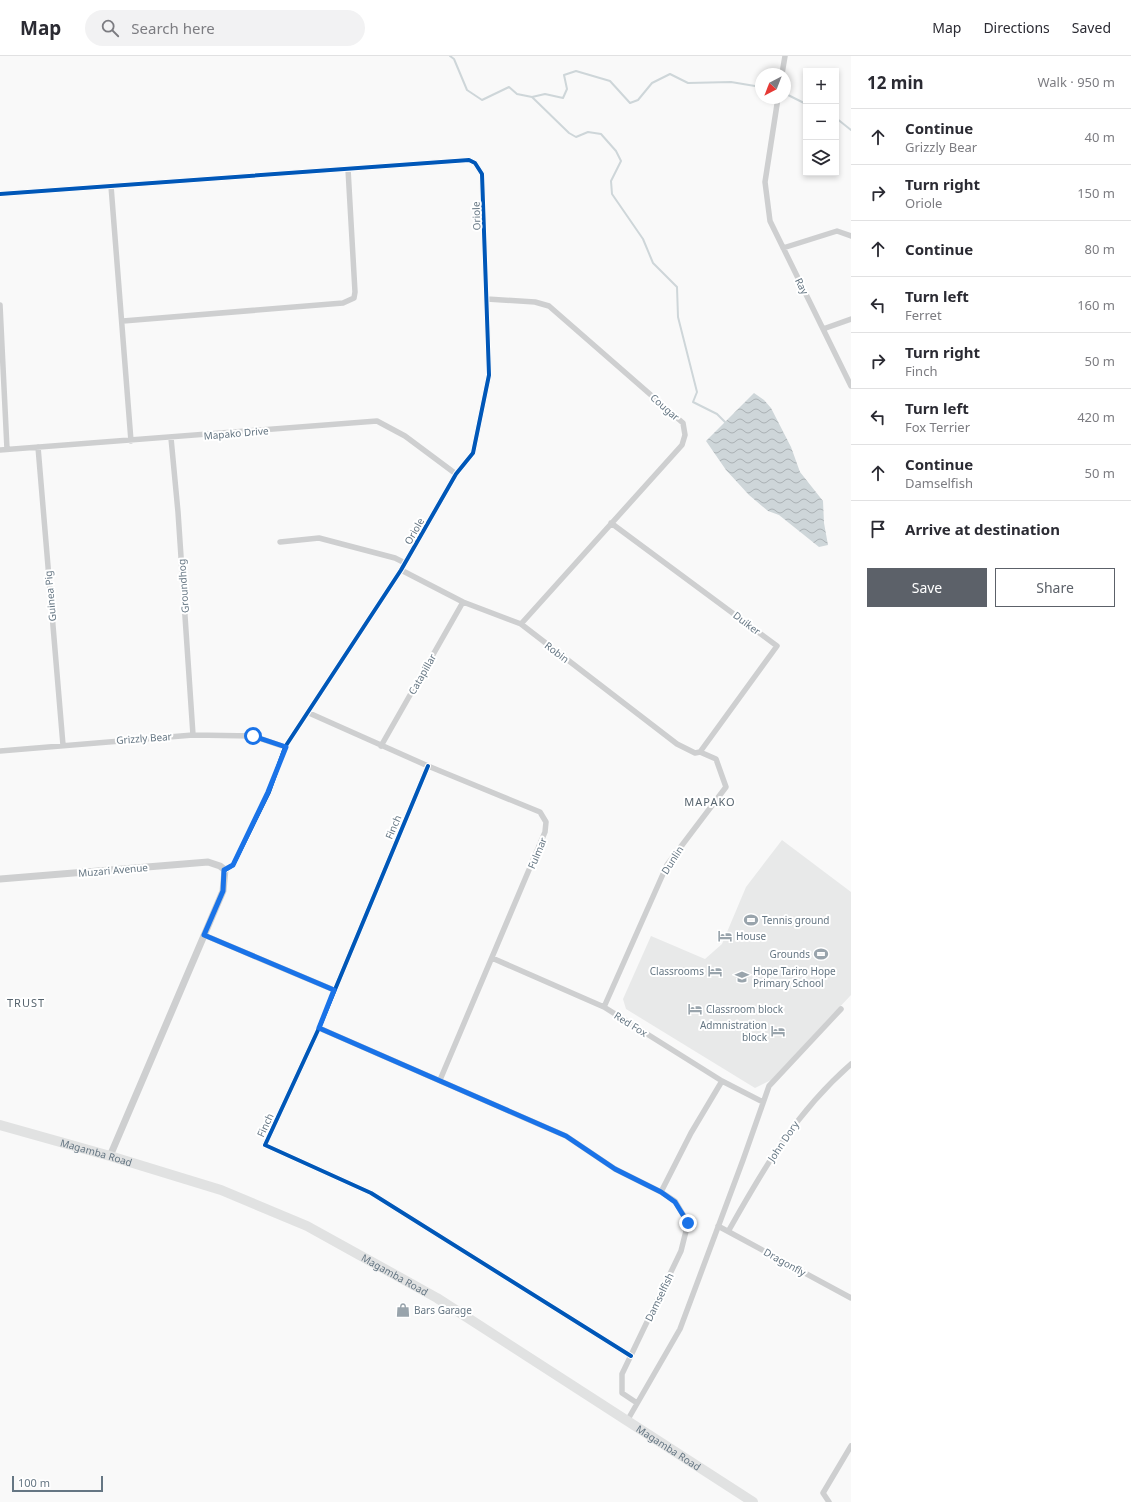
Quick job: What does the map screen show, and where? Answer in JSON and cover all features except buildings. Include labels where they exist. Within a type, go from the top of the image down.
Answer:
[{"type":"highway","name":"Magamba Road","points":[[0,1125],[110,1156],[221,1190],[307,1226],[437,1298],[753,1502]]},
{"type":"street","points":[[783,68],[785,56]]},
{"type":"street","name":"Ray","points":[[777,104],[765,182],[770,221],[851,386]]},
{"type":"street","name":"Oriole","points":[[224,870],[233,865],[268,792],[286,747],[401,570],[456,474],[473,453],[489,376],[482,174],[475,163],[469,160],[348,169]]},
{"type":"street","points":[[0,194],[348,169],[355,292],[354,298],[343,303],[123,321]]},
{"type":"street","points":[[111,186],[123,321],[131,441]]},
{"type":"street","points":[[783,248],[837,231],[851,236]]},
{"type":"street","name":"Cougar","points":[[487,299],[535,302],[549,306],[683,422],[685,436],[682,445],[521,624]]},
{"type":"street","points":[[0,305],[7,449]]},
{"type":"street","points":[[823,329],[851,319]]},
{"type":"street","name":"Mapako Drive","points":[[0,450],[377,422],[405,436],[456,474]]},
{"type":"street","name":"Groundhog","points":[[170,438],[178,512],[193,735]]},
{"type":"street","name":"Guinea Pig","points":[[38,447],[63,745]]},
{"type":"street","name":"Duiker","points":[[611,523],[777,646],[700,752]]},
{"type":"street","points":[[280,542],[320,538],[395,558],[405,563]]},
{"type":"street","name":"Robin","points":[[401,570],[463,602],[521,624],[677,744],[695,753],[700,752]]},
{"type":"street","name":"Catapillar","points":[[382,746],[463,602]]},
{"type":"street","name":"Fulmar","points":[[309,713],[428,766],[540,812],[546,822],[545,832],[440,1080]]},
{"type":"street","name":"Grizzly Bear","points":[[0,751],[193,735],[253,736],[286,747]]},
{"type":"street","name":"Dunlin","points":[[604,1007],[667,865],[726,787],[716,759],[700,752]]},
{"type":"street","name":"Finch","points":[[428,766],[319,1028],[265,1145],[371,1194],[631,1356]]},
{"type":"street","name":"Muzari Avenue","points":[[0,879],[208,862],[220,866],[224,870]]},
{"type":"street","points":[[110,1156],[223,891],[224,870]]},
{"type":"street","points":[[204,935],[334,990]]},
{"type":"street","name":"Red Fox","points":[[492,958],[604,1007],[722,1081],[763,1102]]},
{"type":"street","points":[[627,1421],[680,1329],[769,1086],[841,1009]]},
{"type":"street","name":"Damselfish","points":[[319,1028],[566,1136],[615,1169],[661,1192],[675,1202],[688,1223],[681,1251],[622,1374],[622,1392],[637,1404]]},
{"type":"street","name":"John Dory","points":[[729,1230],[762,1172],[794,1123],[833,1080],[851,1064]]},
{"type":"street","points":[[661,1192],[691,1133],[722,1081]]},
{"type":"street","name":"Dragonfly","points":[[718,1226],[729,1230],[850,1296]]},
{"type":"street","points":[[829,1502],[823,1493],[851,1446]]},
{"type":"shaded area","name":"Hope Tariro Hope Primary School","points":[[782,840],[851,892],[851,995],[771,1080],[755,1088],[626,1009],[623,999],[651,936],[705,959],[722,944],[746,887]]},
{"type":"water","points":[[754,393],[764,400],[771,408],[791,447],[800,472],[823,501],[824,523],[828,545],[819,547],[779,515],[768,511],[749,495],[726,470],[706,441]]},
{"type":"waterway","points":[[450,56],[454,59],[467,90],[482,100],[509,87],[517,94],[532,97],[545,94],[563,98],[567,89],[564,75],[576,71],[610,81],[630,103],[638,100],[652,83],[670,74],[688,83],[731,82],[755,86]]},
{"type":"waterway","points":[[791,96],[803,102]]},
{"type":"waterway","points":[[532,97],[569,133],[576,137],[588,132],[601,134],[616,151],[621,161],[611,181],[612,194],[643,239],[653,263],[677,287],[678,317],[697,392],[693,402],[717,414],[725,422]]},
{"type":"waterway","points":[[839,120],[851,130]]},
{"type":"cycle path","points":[[0,194],[469,160],[475,163],[482,174],[489,375],[473,453],[456,474],[401,570],[285,747],[269,792],[233,865],[225,870]]},
{"type":"cycle path","points":[[428,766],[319,1028],[265,1145],[371,1193],[631,1356]]},
{"type":"place","name":"Tennis ground","points":[[751,920]]},
{"type":"place","name":"House","points":[[725,936]]},
{"type":"place","name":"Grounds","points":[[821,954]]},
{"type":"place","name":"Classrooms","points":[[715,971]]},
{"type":"place","name":"Hope Tariro Hope Primary School","points":[[742,977]]},
{"type":"place","name":"Classroom block","points":[[695,1009]]},
{"type":"place","name":"Admnistration block","points":[[778,1031]]},
{"type":"place","name":"Bars Garage","points":[[403,1310]]},
{"type":"district","name":"MAPAKO","points":[[710,801]]},
{"type":"district","name":"TRUST","points":[[26,1002]]},
{"type":"route","points":[[253,736],[286,747],[268,792],[233,865],[224,870],[223,891],[204,935],[334,990],[319,1028],[566,1136],[615,1169],[661,1192],[675,1202],[688,1223]]}]
